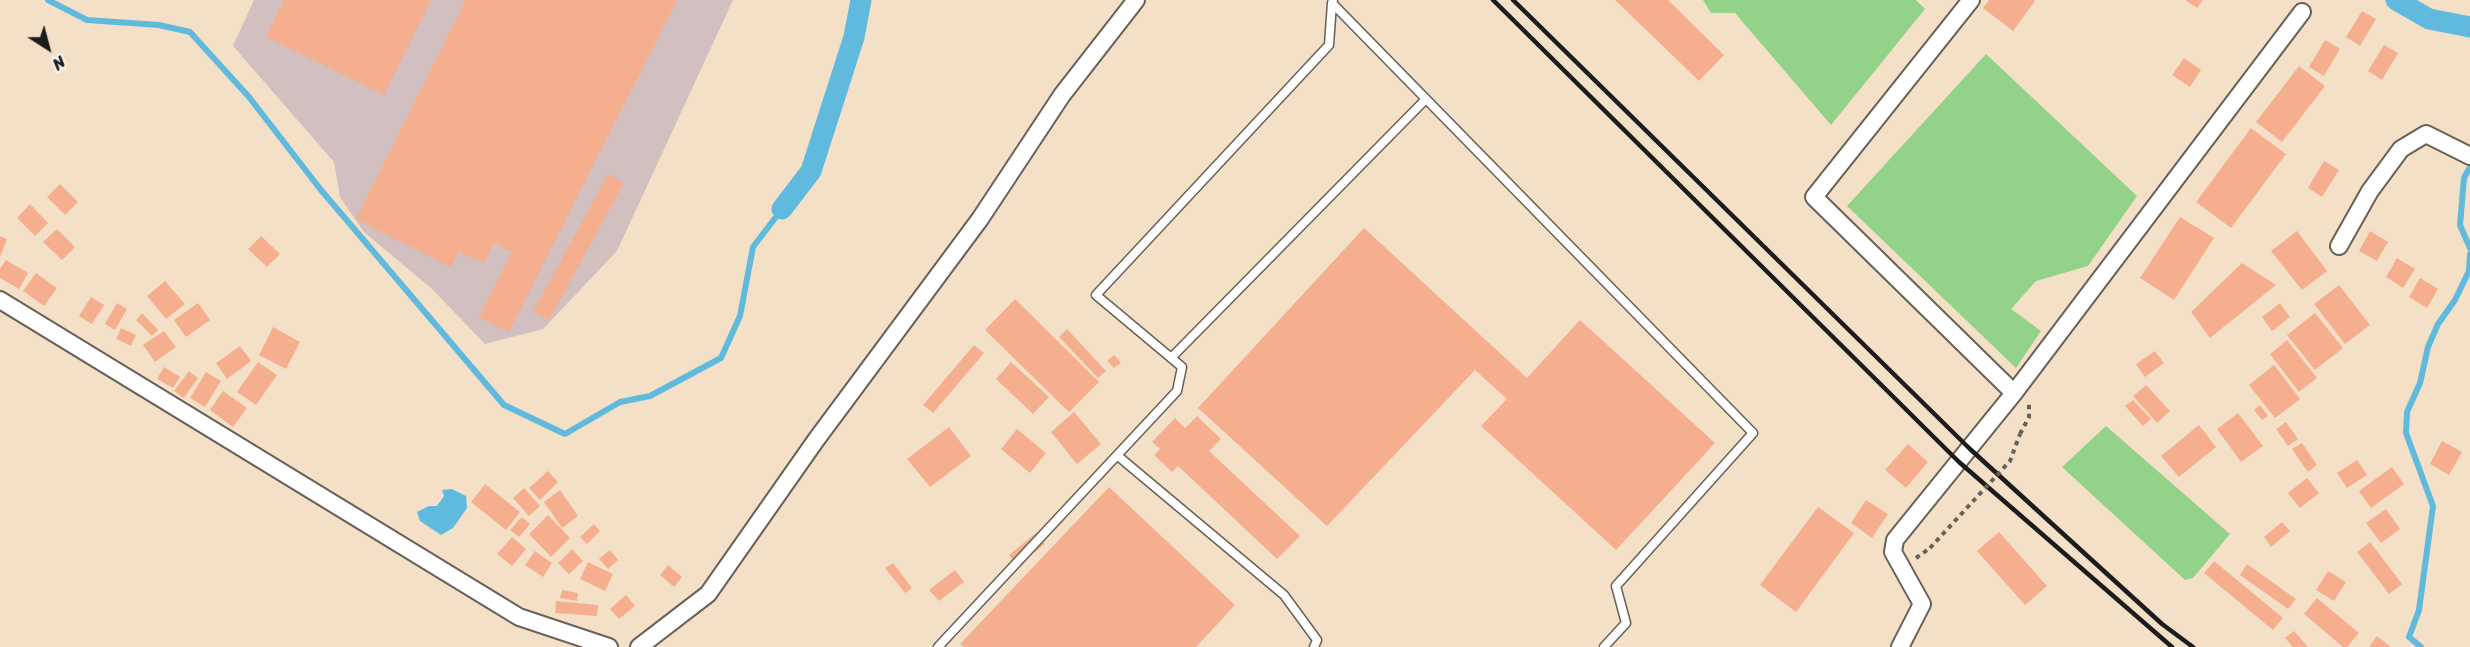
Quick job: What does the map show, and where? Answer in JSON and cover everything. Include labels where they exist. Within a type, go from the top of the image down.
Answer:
[{"type":"street","points":[[639,647],[708,594],[816,440],[980,219],[1062,95],[1136,0]]},
{"type":"street","points":[[1971,0],[1814,197],[2014,393]]},
{"type":"street","points":[[1900,647],[1922,604],[1893,552],[1895,540],[2014,393],[2302,12]]},
{"type":"street","points":[[2339,246],[2370,191],[2402,149],[2426,134],[2467,154]]},
{"type":"street","points":[[0,300],[519,616],[609,647]]},
{"type":"lane","points":[[1333,1],[1753,433],[1616,586],[1626,623],[1604,647]]},
{"type":"lane","points":[[938,647],[1177,391],[1182,367],[1096,295],[1329,45],[1333,1]]},
{"type":"lane","points":[[1171,358],[1426,99]]},
{"type":"lane","points":[[1118,456],[1284,595],[1317,640],[1314,647]]},
{"type":"path","points":[[1930,548],[2010,461],[2020,434]]},
{"type":"shaded area","points":[[254,0],[733,0],[617,251],[543,329],[485,344],[432,289],[364,232],[340,197],[334,162],[233,46]]},
{"type":"green space","points":[[1703,0],[1916,0],[1925,9],[1831,125],[1735,13],[1711,13]]},
{"type":"green space","points":[[1986,54],[2137,196],[2088,266],[2036,281],[2011,309],[2041,331],[2016,368],[1847,206]]},
{"type":"green space","points":[[2106,426],[2230,534],[2193,578],[2185,580],[2062,467]]},
{"type":"water","points":[[452,489],[466,496],[467,508],[453,528],[441,535],[420,521],[417,512],[429,506],[437,506],[444,496],[442,490]]},
{"type":"building","points":[[284,0],[431,0],[384,95],[266,37]]},
{"type":"building","points":[[466,0],[677,0],[509,332],[479,317],[512,252],[494,243],[484,263],[459,251],[451,267],[356,219]]},
{"type":"building","points":[[1615,0],[1668,0],[1724,55],[1699,81]]},
{"type":"building","points":[[1989,0],[2035,1],[2013,31],[1983,8]]},
{"type":"building","points":[[2185,0],[2203,0],[2197,8]]},
{"type":"building","points":[[2362,11],[2376,19],[2360,46],[2346,37]]},
{"type":"building","points":[[2325,40],[2340,49],[2324,76],[2309,67]]},
{"type":"building","points":[[2384,45],[2398,53],[2382,80],[2368,71]]},
{"type":"building","points":[[2184,58],[2201,70],[2190,87],[2172,75]]},
{"type":"building","points":[[2299,66],[2325,86],[2282,142],[2256,122]]},
{"type":"building","points":[[2251,128],[2286,154],[2231,228],[2196,202]]},
{"type":"building","points":[[2324,161],[2339,170],[2322,197],[2308,188]]},
{"type":"building","points":[[608,174],[624,183],[549,320],[533,312]]},
{"type":"building","points":[[60,184],[78,202],[65,215],[47,197]]},
{"type":"building","points":[[30,204],[48,223],[35,236],[17,218]]},
{"type":"building","points":[[2180,217],[2214,238],[2174,300],[2140,278]]},
{"type":"building","points":[[1364,228],[1527,378],[1580,320],[1715,443],[1616,550],[1481,426],[1507,399],[1475,370],[1327,526],[1198,408]]},
{"type":"building","points":[[57,229],[75,247],[62,260],[43,242]]},
{"type":"building","points":[[2297,231],[2327,271],[2302,290],[2271,251]]},
{"type":"building","points":[[2370,231],[2388,242],[2377,261],[2359,251]]},
{"type":"building","points":[[0,236],[7,239],[0,257]]},
{"type":"building","points":[[261,236],[280,254],[267,267],[248,249]]},
{"type":"building","points":[[2397,258],[2415,269],[2403,288],[2386,277]]},
{"type":"building","points":[[6,260],[28,273],[19,289],[0,278],[0,269]]},
{"type":"building","points":[[2242,263],[2276,285],[2210,338],[2191,312]]},
{"type":"building","points":[[36,273],[57,288],[44,306],[23,291]]},
{"type":"building","points":[[2420,278],[2438,289],[2427,308],[2409,297]]},
{"type":"building","points":[[165,281],[185,304],[166,319],[147,296]]},
{"type":"building","points":[[2339,285],[2370,325],[2345,344],[2314,304]]},
{"type":"building","points":[[91,297],[104,305],[92,324],[79,316]]},
{"type":"building","points":[[1015,299],[1099,382],[1069,412],[985,330]]},
{"type":"building","points":[[117,303],[127,309],[115,330],[105,324]]},
{"type":"building","points":[[198,303],[210,320],[186,337],[174,320]]},
{"type":"building","points":[[2280,303],[2290,317],[2272,331],[2262,317]]},
{"type":"building","points":[[142,313],[158,330],[152,336],[136,320]]},
{"type":"building","points":[[2315,313],[2343,348],[2315,370],[2287,335]]},
{"type":"building","points":[[273,327],[300,342],[286,369],[259,355]]},
{"type":"building","points":[[121,328],[136,335],[131,346],[116,339]]},
{"type":"building","points":[[1067,329],[1106,371],[1098,378],[1059,337]]},
{"type":"building","points":[[164,331],[176,347],[155,362],[143,345]]},
{"type":"building","points":[[2287,340],[2317,378],[2299,392],[2270,354]]},
{"type":"building","points":[[974,345],[984,353],[933,413],[923,405]]},
{"type":"building","points":[[240,346],[251,361],[227,379],[216,363]]},
{"type":"building","points":[[2155,351],[2164,363],[2145,377],[2136,364]]},
{"type":"building","points":[[1114,355],[1121,363],[1114,368],[1107,361]]},
{"type":"building","points":[[258,362],[277,375],[256,405],[237,392]]},
{"type":"building","points":[[1011,362],[1049,397],[1033,414],[996,379]]},
{"type":"building","points":[[2274,365],[2300,399],[2275,418],[2249,385]]},
{"type":"building","points":[[164,367],[180,377],[173,388],[157,379]]},
{"type":"building","points":[[189,371],[198,378],[184,398],[174,391]]},
{"type":"building","points":[[206,372],[221,381],[205,407],[190,398]]},
{"type":"building","points":[[2146,385],[2170,411],[2157,423],[2133,396]]},
{"type":"building","points":[[223,391],[247,408],[233,427],[210,410]]},
{"type":"building","points":[[2133,400],[2151,419],[2143,426],[2125,406]]},
{"type":"building","points":[[2260,405],[2268,416],[2262,420],[2254,410]]},
{"type":"building","points":[[1074,412],[1101,444],[1077,464],[1051,432]]},
{"type":"building","points":[[2238,413],[2263,446],[2241,462],[2217,429]]},
{"type":"building","points":[[1197,416],[1221,439],[1209,451],[1300,536],[1277,559],[1178,466],[1172,472],[1154,455],[1160,449],[1152,442],[1175,418],[1185,428]]},
{"type":"building","points":[[2286,422],[2298,439],[2288,446],[2276,429]]},
{"type":"building","points":[[2199,425],[2216,447],[2179,477],[2161,456]]},
{"type":"building","points":[[949,427],[971,456],[930,487],[907,459]]},
{"type":"building","points":[[1017,429],[1046,453],[1030,473],[1001,449]]},
{"type":"building","points":[[2442,441],[2462,452],[2449,475],[2430,464]]},
{"type":"building","points":[[2302,443],[2317,465],[2308,472],[2292,449]]},
{"type":"building","points":[[1908,444],[1928,462],[1906,488],[1885,470]]},
{"type":"building","points":[[2357,460],[2367,475],[2347,488],[2337,473]]},
{"type":"building","points":[[2392,467],[2404,484],[2371,508],[2359,491]]},
{"type":"building","points":[[548,471],[558,482],[540,500],[529,488]]},
{"type":"building","points":[[2307,478],[2319,493],[2300,508],[2288,493]]},
{"type":"building","points":[[485,484],[520,512],[506,530],[471,502]]},
{"type":"building","points":[[1109,487],[1235,605],[1196,647],[964,647],[960,644]]},
{"type":"building","points":[[524,488],[540,506],[529,516],[513,498]]},
{"type":"building","points":[[560,490],[578,516],[562,528],[544,502]]},
{"type":"building","points":[[1866,500],[1888,514],[1872,538],[1851,523]]},
{"type":"building","points":[[1818,507],[1854,533],[1796,612],[1760,585]]},
{"type":"building","points":[[2386,509],[2400,529],[2381,543],[2366,523]]},
{"type":"building","points":[[548,515],[570,538],[551,557],[529,534]]},
{"type":"building","points":[[522,517],[530,524],[519,537],[510,530]]},
{"type":"building","points":[[2282,522],[2290,531],[2271,547],[2264,537]]},
{"type":"building","points":[[594,524],[600,531],[587,544],[580,537]]},
{"type":"building","points":[[1999,532],[2047,586],[2025,605],[1977,551]]},
{"type":"building","points":[[1036,533],[1045,544],[1017,566],[1009,555]]},
{"type":"building","points":[[512,537],[526,549],[512,566],[497,554]]},
{"type":"building","points":[[2370,542],[2402,584],[2389,594],[2357,552]]},
{"type":"building","points":[[572,549],[583,561],[569,574],[558,563]]},
{"type":"building","points":[[610,550],[618,560],[608,569],[599,559]]},
{"type":"building","points":[[535,551],[552,563],[543,577],[525,565]]},
{"type":"building","points":[[2214,561],[2283,618],[2273,630],[2204,573]]},
{"type":"building","points":[[588,562],[613,574],[605,591],[580,579]]},
{"type":"building","points":[[893,563],[912,588],[905,593],[885,568]]},
{"type":"building","points":[[2247,564],[2296,599],[2288,609],[2240,575]]},
{"type":"building","points":[[668,565],[682,577],[674,587],[660,575]]},
{"type":"building","points":[[955,570],[964,582],[939,601],[929,590]]},
{"type":"building","points":[[2328,571],[2346,582],[2334,601],[2316,590]]},
{"type":"building","points":[[562,590],[578,593],[577,601],[560,598]]},
{"type":"building","points":[[626,595],[635,606],[619,619],[610,609]]},
{"type":"building","points":[[2317,598],[2359,633],[2347,647],[2343,647],[2304,614]]},
{"type":"building","points":[[556,601],[598,605],[597,616],[555,613]]},
{"type":"building","points":[[2294,631],[2308,647],[2293,647],[2285,638]]},
{"type":"building","points":[[2377,636],[2391,647],[2369,647]]},
{"type":"waterway","points":[[48,0],[87,20],[159,25],[190,32],[249,97],[321,190],[504,405],[565,434],[620,402],[650,396],[721,358],[740,316],[753,247],[782,209]]},
{"type":"waterway","points":[[782,209],[811,171],[854,37],[861,0]]},
{"type":"waterway","points":[[2396,0],[2429,19],[2470,27]]},
{"type":"waterway","points":[[2470,167],[2464,178],[2460,225],[2470,248]]},
{"type":"waterway","points":[[2421,647],[2409,637],[2419,610],[2433,506],[2406,433],[2407,412],[2420,383],[2428,347],[2438,324],[2455,300],[2469,271],[2470,254]]},
{"type":"railway","points":[[1493,0],[1959,462],[2172,647]]},
{"type":"railway","points":[[1513,0],[1970,449],[2162,624],[2193,647]]}]
